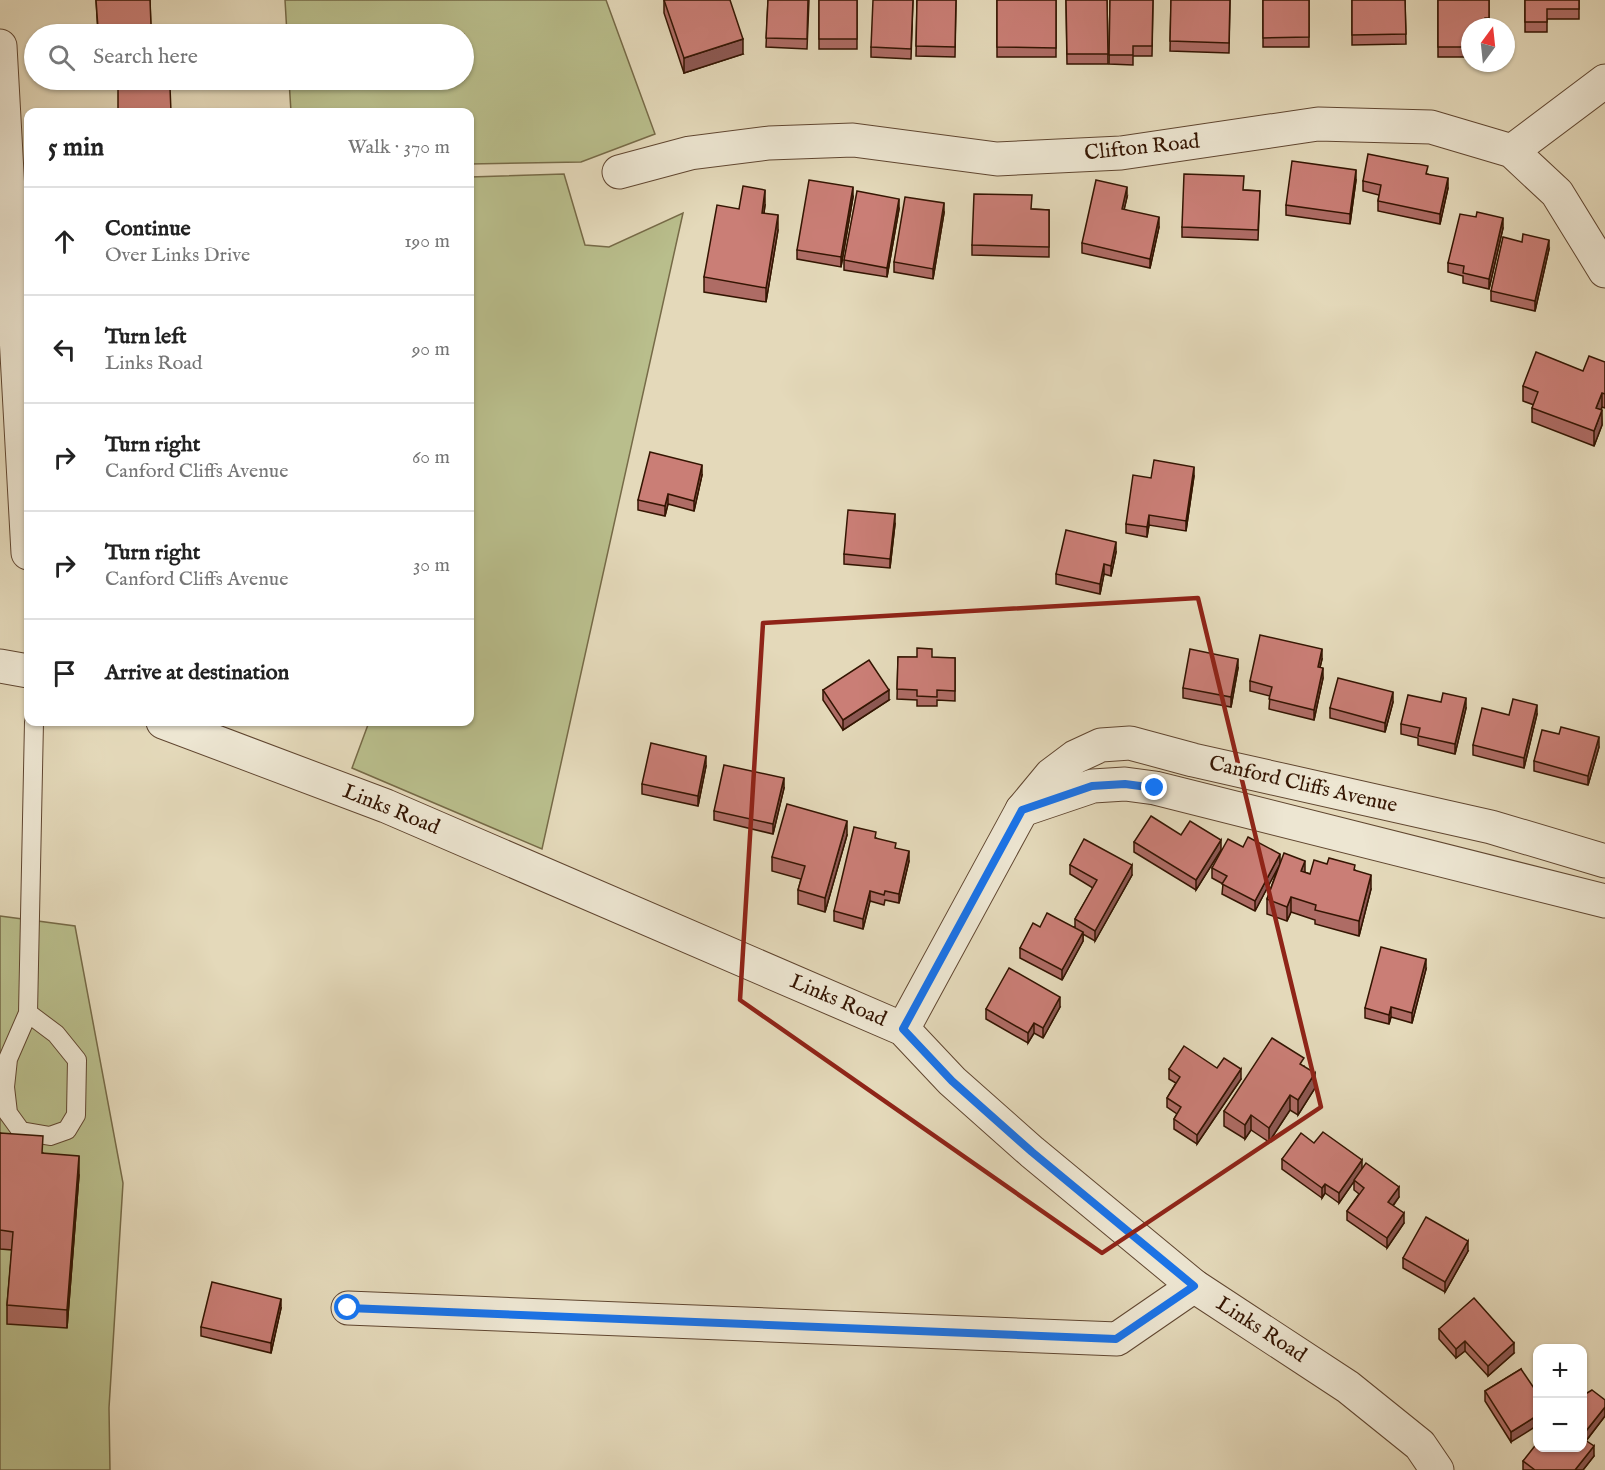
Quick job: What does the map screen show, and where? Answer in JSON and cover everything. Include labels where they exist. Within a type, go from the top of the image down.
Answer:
[{"type":"street","points":[[0,46],[6,257],[24,499]]},
{"type":"street","points":[[1512,151],[1605,81]]},
{"type":"street","name":"Clifton Road","points":[[619,172],[690,153],[769,143],[853,140],[997,159],[1121,153],[1318,123],[1431,127],[1512,151],[1557,193],[1605,271]]},
{"type":"street","points":[[0,666],[24,670]]},
{"type":"street","name":"Links Road","points":[[174,726],[386,806],[903,1029],[952,1081],[1032,1152],[1194,1286],[1348,1387],[1420,1445],[1437,1470]]},
{"type":"street","name":"Canford Cliffs Avenue","points":[[903,1029],[1022,810],[1051,775],[1075,757],[1101,745],[1130,743],[1193,760],[1491,827],[1605,861]]},
{"type":"street","name":"Canford Cliffs Avenue","points":[[1022,810],[1092,786],[1125,784],[1155,788],[1605,901]]},
{"type":"street","points":[[348,1308],[1116,1339],[1194,1286]]},
{"type":"lane","points":[[28,1014],[56,1034],[77,1060],[76,1115],[67,1130],[50,1136],[21,1131],[8,1113],[5,1087],[8,1059],[28,1014],[34,726]]},
{"type":"highlighted area","points":[[1198,598],[1321,1107],[1102,1253],[740,1000],[763,623]]},
{"type":"green space","points":[[285,0],[606,0],[655,134],[581,162],[474,164],[474,108],[291,108],[290,90],[474,90],[474,24],[286,24]]},
{"type":"green space","points":[[564,174],[585,245],[609,247],[683,213],[542,849],[352,768],[368,726],[474,726],[474,177]]},
{"type":"green space","points":[[0,916],[75,926],[123,1183],[109,1408],[110,1470],[0,1470]]},
{"type":"building","points":[[96,0],[150,0],[151,24],[98,24]]},
{"type":"building","points":[[664,0],[730,0],[743,39],[684,58]]},
{"type":"building","points":[[768,0],[808,0],[807,39],[766,38]]},
{"type":"building","points":[[819,0],[857,0],[857,39],[819,39]]},
{"type":"building","points":[[873,0],[913,0],[911,49],[871,47]]},
{"type":"building","points":[[917,0],[956,0],[955,47],[916,46]]},
{"type":"building","points":[[997,0],[1056,0],[1056,48],[997,47]]},
{"type":"building","points":[[1066,0],[1107,0],[1108,54],[1067,54]]},
{"type":"building","points":[[1110,0],[1153,0],[1152,46],[1133,46],[1133,55],[1109,55]]},
{"type":"building","points":[[1171,0],[1230,0],[1229,43],[1170,41]]},
{"type":"building","points":[[1263,0],[1309,0],[1309,37],[1263,38]]},
{"type":"building","points":[[1352,0],[1405,0],[1406,34],[1352,35]]},
{"type":"building","points":[[1438,0],[1489,0],[1489,18],[1461,18],[1461,47],[1438,47]]},
{"type":"building","points":[[1525,0],[1579,0],[1579,9],[1547,9],[1547,22],[1525,22]]},
{"type":"building","points":[[118,90],[170,90],[171,108],[118,108]]},
{"type":"building","points":[[1368,154],[1428,166],[1426,174],[1448,178],[1440,214],[1378,201],[1381,185],[1363,181]]},
{"type":"building","points":[[1292,161],[1356,170],[1350,214],[1286,205]]},
{"type":"building","points":[[1184,174],[1244,176],[1243,190],[1260,191],[1258,230],[1182,227]]},
{"type":"building","points":[[809,180],[853,187],[841,257],[797,250]]},
{"type":"building","points":[[1096,180],[1127,187],[1122,209],[1159,217],[1150,259],[1082,243]]},
{"type":"building","points":[[743,186],[765,190],[762,213],[778,215],[766,288],[704,277],[717,205],[739,209]]},
{"type":"building","points":[[857,191],[899,199],[887,268],[844,260]]},
{"type":"building","points":[[974,194],[1032,195],[1031,209],[1049,210],[1049,247],[972,245]]},
{"type":"building","points":[[905,197],[944,203],[933,269],[894,262]]},
{"type":"building","points":[[1477,212],[1503,218],[1489,279],[1463,273],[1464,266],[1448,263],[1460,214],[1476,217]]},
{"type":"building","points":[[1523,234],[1549,240],[1535,301],[1491,291],[1503,237],[1522,242]]},
{"type":"building","points":[[1536,352],[1583,371],[1589,356],[1605,362],[1605,394],[1602,393],[1596,408],[1602,410],[1594,431],[1532,408],[1538,392],[1523,386]]},
{"type":"building","points":[[650,452],[702,465],[694,501],[668,494],[665,506],[638,500]]},
{"type":"building","points":[[1154,460],[1194,467],[1186,521],[1149,515],[1147,527],[1126,524],[1133,475],[1151,478]]},
{"type":"building","points":[[848,510],[895,514],[890,559],[844,554]]},
{"type":"building","points":[[1066,530],[1116,542],[1111,566],[1104,564],[1100,584],[1056,574]]},
{"type":"building","points":[[1260,635],[1322,649],[1318,667],[1323,668],[1314,710],[1269,699],[1272,687],[1250,681]]},
{"type":"building","points":[[917,648],[932,649],[932,657],[955,658],[955,691],[937,690],[937,697],[917,696],[917,690],[897,689],[898,657],[917,657]]},
{"type":"building","points":[[1190,649],[1238,659],[1231,697],[1183,688]]},
{"type":"building","points":[[869,660],[889,690],[843,720],[823,690]]},
{"type":"building","points":[[1338,678],[1393,692],[1385,723],[1330,708]]},
{"type":"building","points":[[1443,693],[1466,698],[1455,744],[1418,736],[1420,728],[1401,724],[1408,695],[1441,702]]},
{"type":"building","points":[[1513,699],[1537,705],[1524,758],[1473,745],[1482,708],[1509,715]]},
{"type":"building","points":[[1561,727],[1599,737],[1588,776],[1534,761],[1542,730],[1559,734]]},
{"type":"building","points":[[651,743],[706,756],[698,796],[642,784]]},
{"type":"building","points":[[724,765],[784,778],[773,824],[714,811]]},
{"type":"building","points":[[787,804],[847,821],[825,898],[798,890],[805,866],[772,857]]},
{"type":"building","points":[[1151,816],[1181,835],[1190,821],[1221,840],[1196,880],[1134,842]]},
{"type":"building","points":[[854,827],[876,832],[875,838],[896,843],[895,848],[909,851],[899,894],[885,891],[884,895],[870,891],[863,919],[834,911]]},
{"type":"building","points":[[1248,837],[1280,854],[1255,901],[1222,884],[1227,876],[1212,868],[1228,839],[1243,847]]},
{"type":"building","points":[[1084,839],[1132,865],[1095,931],[1075,919],[1097,880],[1070,865]]},
{"type":"building","points":[[1284,853],[1305,861],[1301,871],[1310,874],[1314,860],[1327,864],[1329,858],[1355,865],[1354,870],[1371,875],[1359,921],[1315,910],[1316,905],[1291,897],[1287,907],[1267,899]]},
{"type":"building","points":[[1047,913],[1083,932],[1062,970],[1020,948],[1033,923],[1040,927]]},
{"type":"building","points":[[1381,947],[1426,959],[1412,1013],[1391,1007],[1389,1015],[1365,1008]]},
{"type":"building","points":[[1009,968],[1060,997],[1043,1028],[1034,1023],[1028,1033],[986,1009]]},
{"type":"building","points":[[1272,1038],[1304,1058],[1300,1064],[1315,1073],[1298,1100],[1290,1095],[1269,1128],[1251,1115],[1245,1125],[1224,1111]]},
{"type":"building","points":[[1184,1046],[1217,1068],[1224,1058],[1241,1069],[1197,1135],[1174,1119],[1181,1107],[1167,1098],[1180,1077],[1169,1069]]},
{"type":"building","points":[[1323,1132],[1362,1160],[1339,1193],[1325,1184],[1322,1188],[1282,1159],[1301,1133],[1314,1143]]},
{"type":"building","points":[[0,1133],[43,1136],[42,1153],[79,1156],[67,1310],[7,1305],[13,1232],[0,1230]]},
{"type":"building","points":[[1366,1163],[1399,1187],[1388,1202],[1404,1213],[1387,1238],[1347,1211],[1364,1188],[1354,1180]]},
{"type":"building","points":[[1426,1217],[1468,1241],[1445,1282],[1403,1258]]},
{"type":"building","points":[[212,1282],[281,1299],[271,1343],[201,1327]]},
{"type":"building","points":[[1474,1298],[1514,1343],[1488,1366],[1465,1341],[1456,1349],[1439,1329]]},
{"type":"building","points":[[1521,1369],[1533,1387],[1533,1418],[1511,1432],[1485,1391]]},
{"type":"building","points":[[1592,1390],[1605,1400],[1605,1407],[1587,1430],[1587,1398],[1587,1393]]},
{"type":"building","points":[[1587,1441],[1594,1446],[1575,1470],[1535,1470],[1523,1461],[1533,1448],[1533,1452],[1587,1452]]},
{"type":"route","points":[[348,1308],[1116,1339],[1194,1286],[1032,1152],[952,1081],[903,1029],[1022,810],[1092,786],[1125,784],[1155,788]]}]
